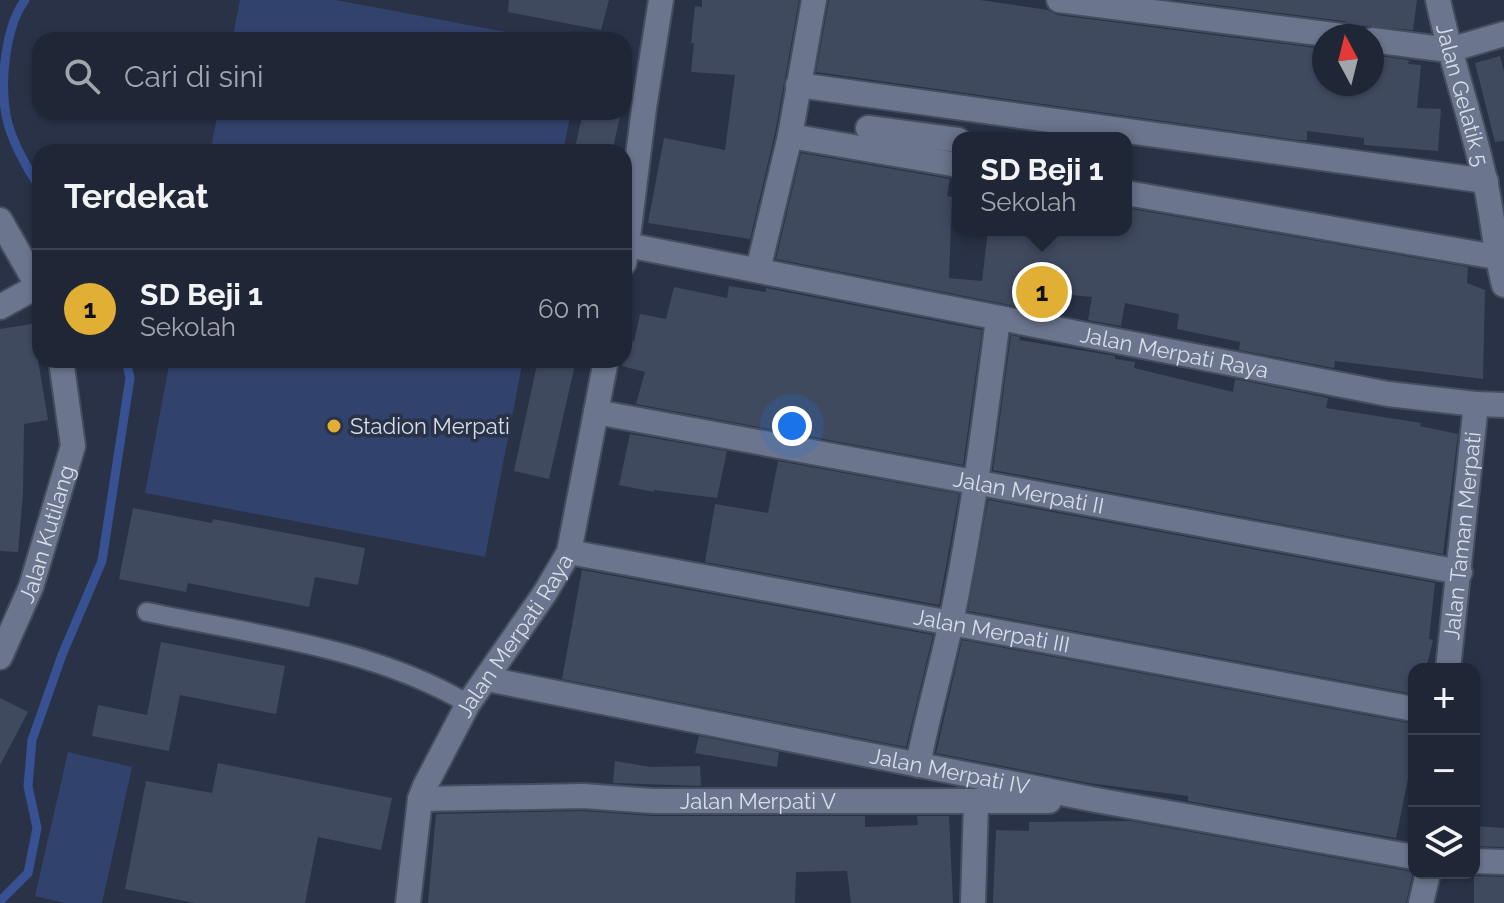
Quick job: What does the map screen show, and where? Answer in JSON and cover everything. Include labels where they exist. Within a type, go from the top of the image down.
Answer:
[{"type":"street","points":[[632,205],[661,0]]},
{"type":"street","points":[[758,270],[790,136],[814,0]]},
{"type":"street","points":[[1059,0],[1312,32]]},
{"type":"street","name":"Jalan Gelatik 5","points":[[1438,0],[1486,181],[1496,257],[1504,285]]},
{"type":"street","points":[[1384,42],[1449,50],[1504,34]]},
{"type":"street","points":[[798,85],[1486,181]]},
{"type":"street","points":[[868,128],[952,139]]},
{"type":"street","points":[[790,136],[952,164]]},
{"type":"street","points":[[1132,194],[1496,257]]},
{"type":"street","points":[[0,220],[32,276]]},
{"type":"street","name":"Jalan Merpati Raya","points":[[632,255],[758,270],[1388,394],[1504,405]]},
{"type":"street","points":[[0,307],[32,291]]},
{"type":"street","points":[[918,765],[931,697],[951,622],[976,483],[998,319]]},
{"type":"street","name":"Jalan Kutilang","points":[[0,657],[31,587],[73,446],[62,368]]},
{"type":"street","name":"Jalan Merpati Raya","points":[[408,903],[420,799],[468,704],[545,593],[569,552],[604,368]]},
{"type":"street","name":"Jalan Taman Merpati","points":[[1449,663],[1476,404]]},
{"type":"street","name":"Jalan Merpati II","points":[[596,412],[1460,572]]},
{"type":"street","name":"Jalan Merpati III","points":[[569,552],[1408,708]]},
{"type":"street","name":"Jalan Merpati IV","points":[[487,679],[1096,800],[1408,856]]},
{"type":"street","name":"Jalan Merpati V","points":[[420,799],[583,796],[653,801],[976,803],[1096,800]]},
{"type":"street","points":[[973,903],[976,803]]},
{"type":"street","points":[[1480,861],[1504,862]]},
{"type":"street","points":[[1421,903],[1427,879]]},
{"type":"lane","points":[[147,612],[364,658],[445,690],[468,704]]},
{"type":"shaded area","points":[[240,0],[336,0],[506,32],[234,32]]},
{"type":"shaded area","points":[[216,120],[569,120],[565,144],[212,144]]},
{"type":"shaded area","name":"Stadion Merpati","points":[[168,368],[521,368],[485,557],[145,493]]},
{"type":"shaded area","points":[[68,752],[132,767],[102,903],[65,903],[35,896]]},
{"type":"building","points":[[509,0],[609,0],[601,30],[508,12]]},
{"type":"building","points":[[702,0],[799,0],[775,133],[750,239],[648,223],[664,138],[725,150],[735,75],[691,72],[695,6],[702,7]]},
{"type":"building","points":[[829,0],[980,0],[1048,10],[1057,15],[1312,47],[1312,96],[1384,96],[1384,57],[1409,60],[1408,64],[1421,65],[1417,108],[1441,109],[1438,151],[1364,145],[1364,138],[1307,131],[1307,140],[1298,140],[816,72]]},
{"type":"building","points":[[1178,0],[1417,0],[1413,30]]},
{"type":"building","points":[[1500,56],[1504,72],[1504,141],[1495,142],[1475,63]]},
{"type":"building","points":[[581,120],[619,120],[614,144],[576,144]]},
{"type":"building","points":[[801,153],[950,179],[947,196],[952,197],[949,278],[982,281],[987,236],[1132,236],[1132,209],[1468,267],[1467,283],[1485,290],[1483,379],[1335,361],[1334,368],[1239,350],[1240,342],[1177,329],[1179,314],[1125,303],[1121,326],[1088,320],[1092,297],[1029,291],[1026,308],[776,259]]},
{"type":"building","points":[[729,286],[766,292],[766,288],[982,330],[963,465],[636,404],[645,372],[630,368],[632,341],[640,314],[666,319],[674,287],[727,298]]},
{"type":"building","points":[[32,324],[32,368],[39,368],[48,420],[24,424],[18,552],[0,551],[0,329]]},
{"type":"building","points":[[1011,335],[1020,337],[1019,340],[1115,356],[1115,359],[1135,362],[1134,368],[1233,392],[1235,379],[1328,398],[1326,408],[1421,423],[1420,426],[1458,434],[1443,554],[993,470]]},
{"type":"building","points":[[536,368],[574,368],[549,479],[514,471]]},
{"type":"building","points":[[630,434],[727,451],[717,498],[619,485]]},
{"type":"building","points":[[778,461],[959,494],[939,605],[705,562],[715,504],[768,513]]},
{"type":"building","points":[[988,500],[1435,583],[1429,639],[1433,640],[1427,663],[1408,663],[1408,693],[968,611]]},
{"type":"building","points":[[133,508],[212,523],[213,519],[365,548],[358,585],[315,577],[309,607],[188,583],[186,592],[119,579]]},
{"type":"building","points":[[582,570],[933,635],[906,747],[562,679]]},
{"type":"building","points":[[962,640],[1408,723],[1408,779],[1396,838],[1188,801],[1188,796],[1089,783],[936,753]]},
{"type":"building","points":[[161,642],[285,666],[276,714],[180,695],[169,751],[92,736],[98,705],[147,715]]},
{"type":"building","points":[[0,698],[28,712],[0,765]]},
{"type":"building","points":[[699,736],[779,752],[777,767],[695,753]]},
{"type":"building","points":[[615,761],[651,767],[700,766],[701,786],[613,783]]},
{"type":"building","points":[[218,763],[392,798],[381,850],[318,837],[305,903],[195,903],[125,889],[146,781],[212,793]]},
{"type":"building","points":[[583,811],[653,816],[865,816],[865,827],[918,825],[917,816],[949,816],[953,903],[851,903],[847,871],[796,872],[795,903],[428,903],[436,814]]},
{"type":"building","points":[[1130,821],[1408,871],[1408,879],[1411,879],[1406,903],[993,903],[996,830],[1029,831],[1029,822]]},
{"type":"building","points":[[1480,826],[1504,828],[1504,847],[1480,846]]},
{"type":"building","points":[[1504,877],[1504,903],[1474,903],[1474,879]]},
{"type":"waterway","points":[[25,0],[18,11],[9,40],[4,71],[4,102],[15,143],[32,175]]},
{"type":"waterway","points":[[0,901],[28,873],[37,828],[28,786],[32,740],[62,655],[102,561],[130,378],[128,368]]},
{"type":"place","name":"SD Beji 1","points":[[1042,292]]},
{"type":"place","name":"Stadion Merpati","points":[[334,426]]}]
